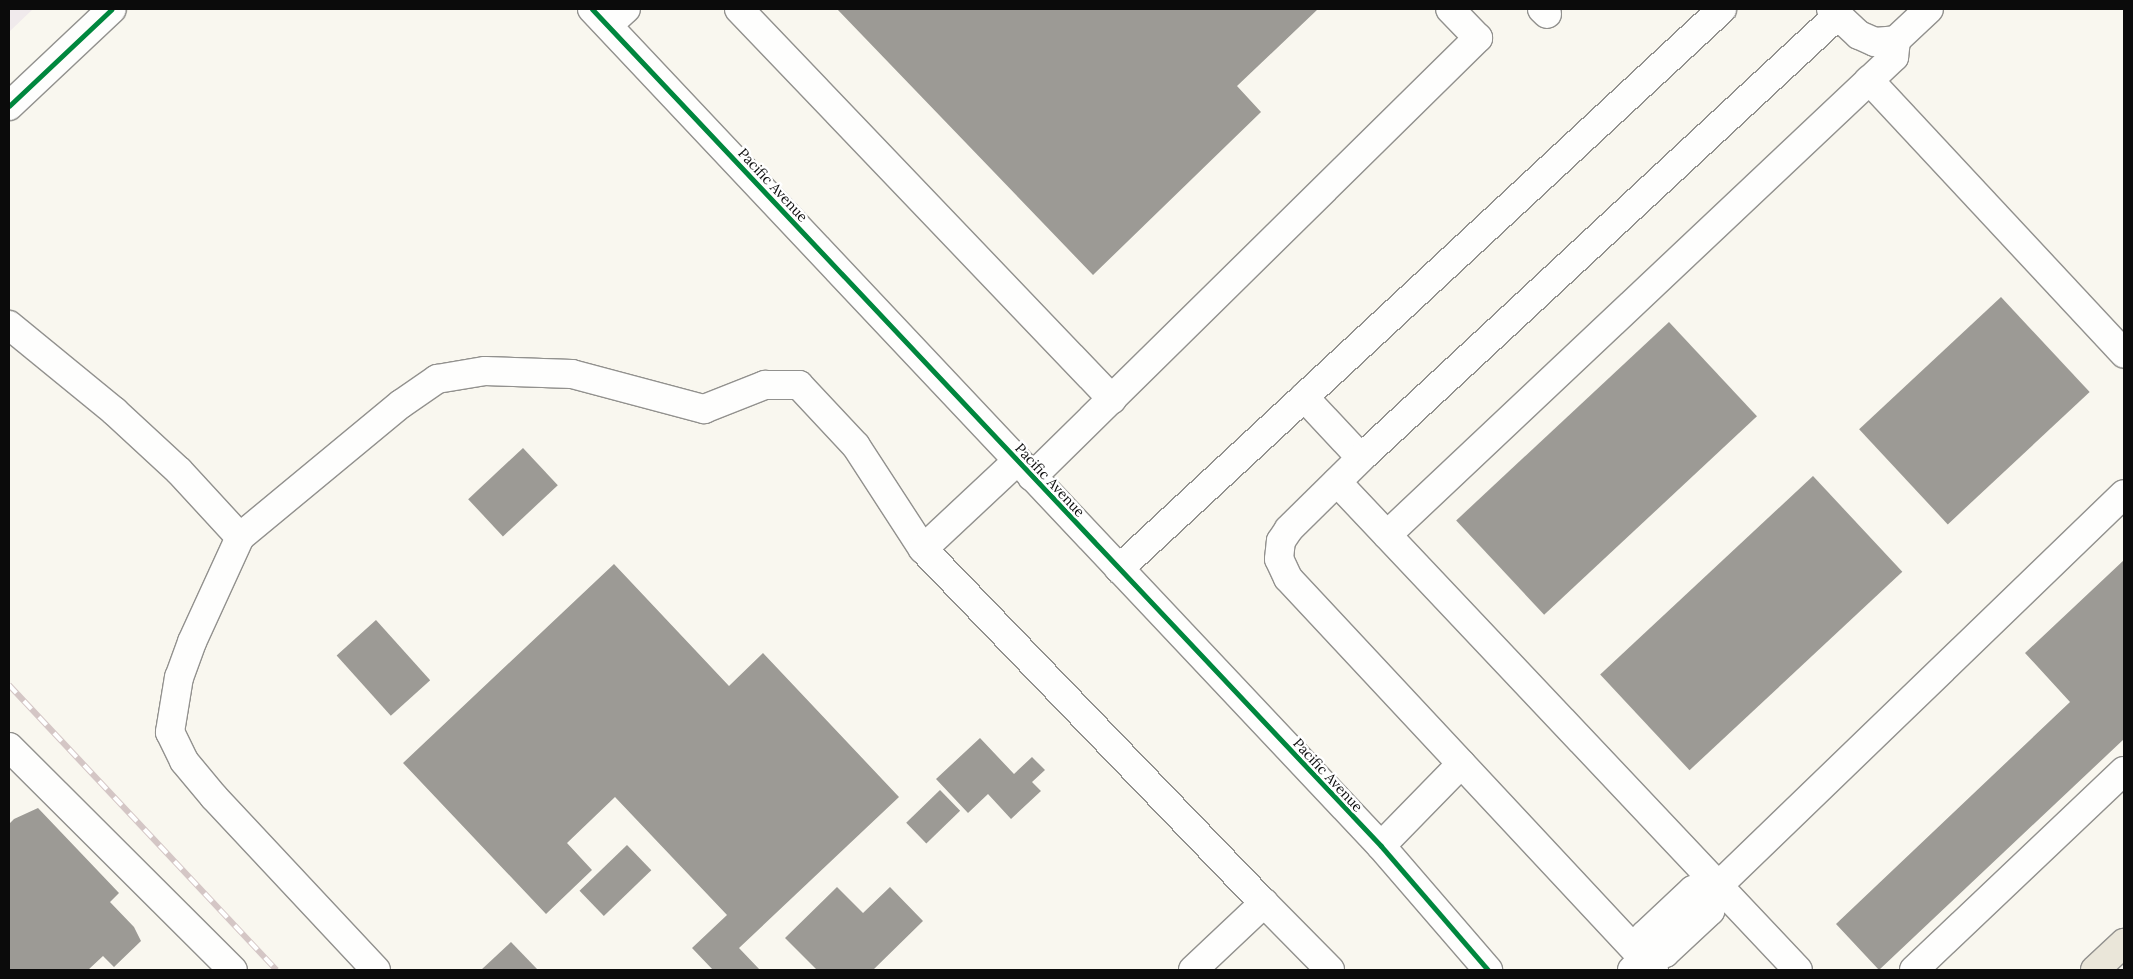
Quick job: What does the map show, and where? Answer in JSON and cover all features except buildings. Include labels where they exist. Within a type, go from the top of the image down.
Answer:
[{"type":"main road","points":[[2095,970],[2124,943]]},
{"type":"street","points":[[9,106],[112,9]]},
{"type":"street","points":[[739,9],[1112,399]]},
{"type":"street","points":[[923,549],[1112,399],[1478,38],[1450,9]]},
{"type":"street","points":[[1119,569],[1722,9]]},
{"type":"street","points":[[1643,967],[1461,764],[1288,578],[1279,559],[1281,541],[1290,529],[1361,458],[1834,12],[1860,36],[1875,42],[1896,40],[1929,9]]},
{"type":"street","name":"Pacific Avenue","points":[[609,14],[1024,469],[1381,846],[1488,970]]},
{"type":"street","points":[[1388,536],[1894,57],[1896,40]]},
{"type":"street","points":[[1869,80],[2124,353]]},
{"type":"street","points":[[9,325],[114,410],[179,471],[240,537]]},
{"type":"street","points":[[376,970],[214,797],[184,761],[170,732],[173,704],[189,651],[240,537],[401,404],[437,379],[485,371],[572,374],[704,409],[765,385],[799,385],[856,446],[923,549],[1330,970]]},
{"type":"street","points":[[1304,397],[1361,458]]},
{"type":"street","points":[[1337,482],[1798,970]]},
{"type":"street","points":[[1643,967],[1645,935],[1693,890],[1718,886],[2124,494]]},
{"type":"street","points":[[9,747],[233,970]]},
{"type":"street","points":[[1381,846],[1461,764]]},
{"type":"street","points":[[1914,970],[2124,770]]},
{"type":"street","points":[[1193,970],[1264,903]]},
{"type":"shaded area","points":[[9,9],[33,9],[9,32]]},
{"type":"railway","points":[[9,685],[277,970]]},
{"type":"cycle path","points":[[9,106],[112,9]]},
{"type":"cycle path","points":[[592,9],[1381,846],[1488,970]]}]
